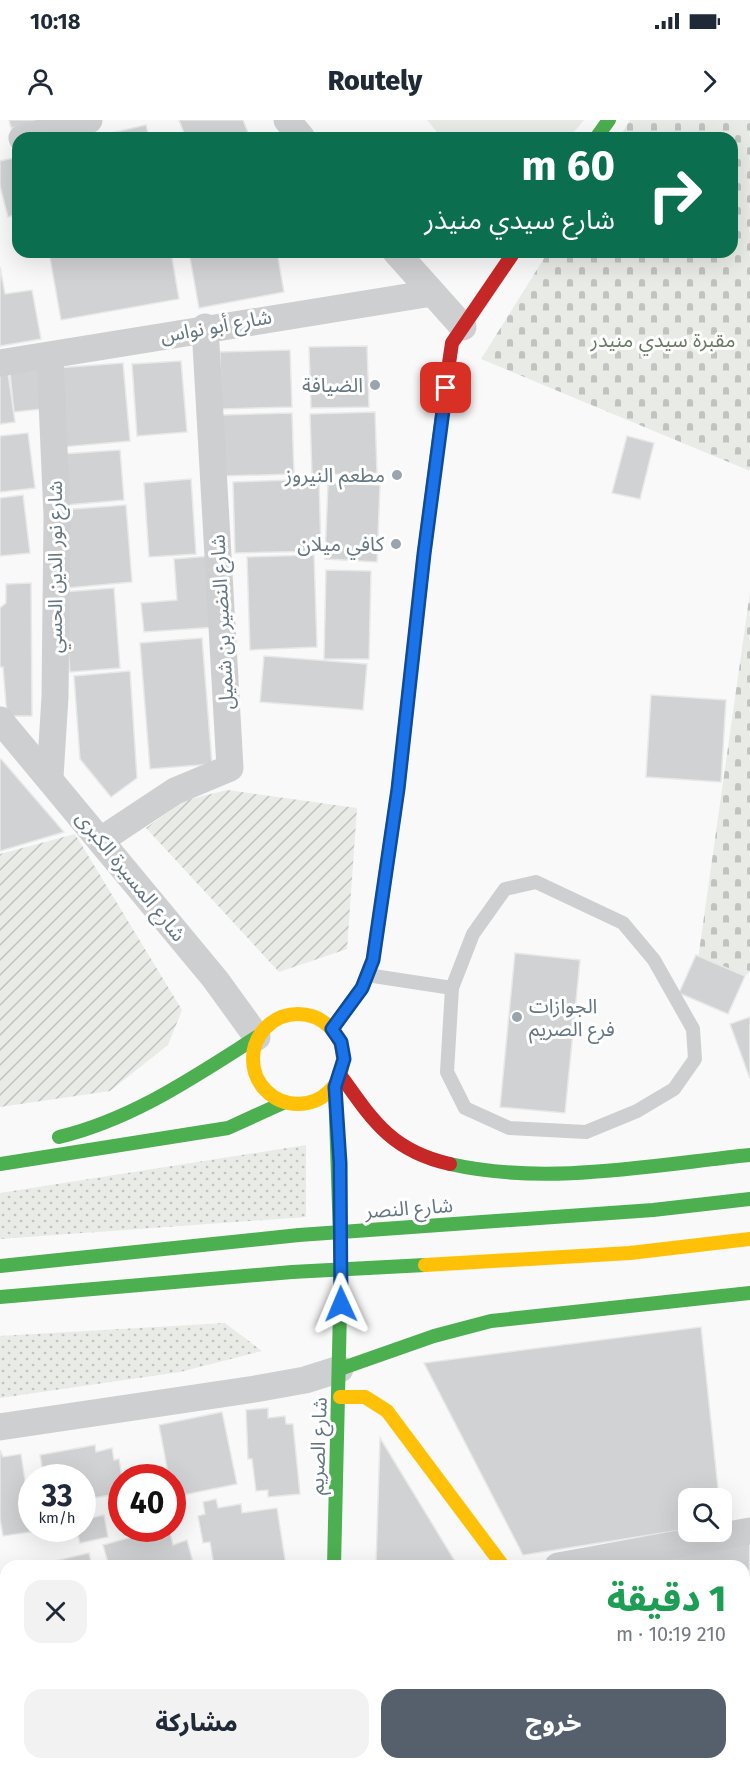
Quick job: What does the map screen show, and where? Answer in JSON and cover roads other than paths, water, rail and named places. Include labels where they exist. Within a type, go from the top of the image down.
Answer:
[{"type":"main road","points":[[332,1029],[362,988],[373,960],[398,789],[424,554],[452,343],[510,258]]},
{"type":"main road","points":[[42,1140],[73,1134],[120,1118],[147,1105],[257,1037],[273,1021],[289,1014],[306,1014],[332,1029],[341,1042],[344,1059],[338,1081],[306,1109],[283,1103],[261,1087],[254,1072],[253,1058],[257,1037]]},
{"type":"main road","points":[[338,1081],[395,1143],[427,1160],[459,1168],[497,1172],[592,1169],[750,1155]]},
{"type":"main road","name":"شارع الصريم","points":[[334,1560],[342,1328],[338,1081]]},
{"type":"main road","points":[[0,1164],[221,1129],[247,1121],[283,1103]]},
{"type":"main road","points":[[322,1134],[340,1163]]},
{"type":"main road","name":"شارع النصر","points":[[0,1266],[299,1235],[653,1210],[750,1199]]},
{"type":"main road","points":[[0,1297],[292,1272],[630,1252],[750,1239]]},
{"type":"main road","points":[[340,1369],[434,1336],[490,1321],[750,1293]]},
{"type":"main road","points":[[339,1396],[361,1395],[380,1404],[387,1411],[499,1560]]},
{"type":"street","points":[[45,132],[89,120]]},
{"type":"street","points":[[287,120],[297,132]]},
{"type":"street","points":[[401,258],[463,327]]},
{"type":"street","name":"شارع أبو نواس","points":[[0,363],[205,327],[432,292]]},
{"type":"street","name":"شارع النضير بن شميل","points":[[101,840],[175,791],[230,768],[205,327]]},
{"type":"street","name":"شارع نور الدين الحسي","points":[[50,356],[57,516],[55,697],[50,777]]},
{"type":"street","name":"شارع المسيرة الكبرى","points":[[0,720],[50,777],[215,979],[257,1037]]},
{"type":"street","points":[[0,1427],[255,1389],[305,1380],[340,1369]]},
{"type":"street","points":[[591,1560],[750,1531]]},
{"type":"lane","points":[[536,882],[623,923],[654,960],[693,1029],[695,1059],[674,1089],[637,1111],[586,1132],[509,1128],[465,1108],[447,1072],[452,988],[473,934],[505,889],[536,882]]},
{"type":"lane","points":[[367,975],[452,988]]},
{"type":"place","name":"الضيافة","points":[[375,385]]},
{"type":"place","name":"مطعم النيروز","points":[[397,475]]},
{"type":"place","name":"كافي ميلان","points":[[396,544]]},
{"type":"place","name":"الجوازات فرع الصريم","points":[[517,1017]]},
{"type":"park label","name":"مقبرة سيدي منيدر","points":[[663,340]]}]
